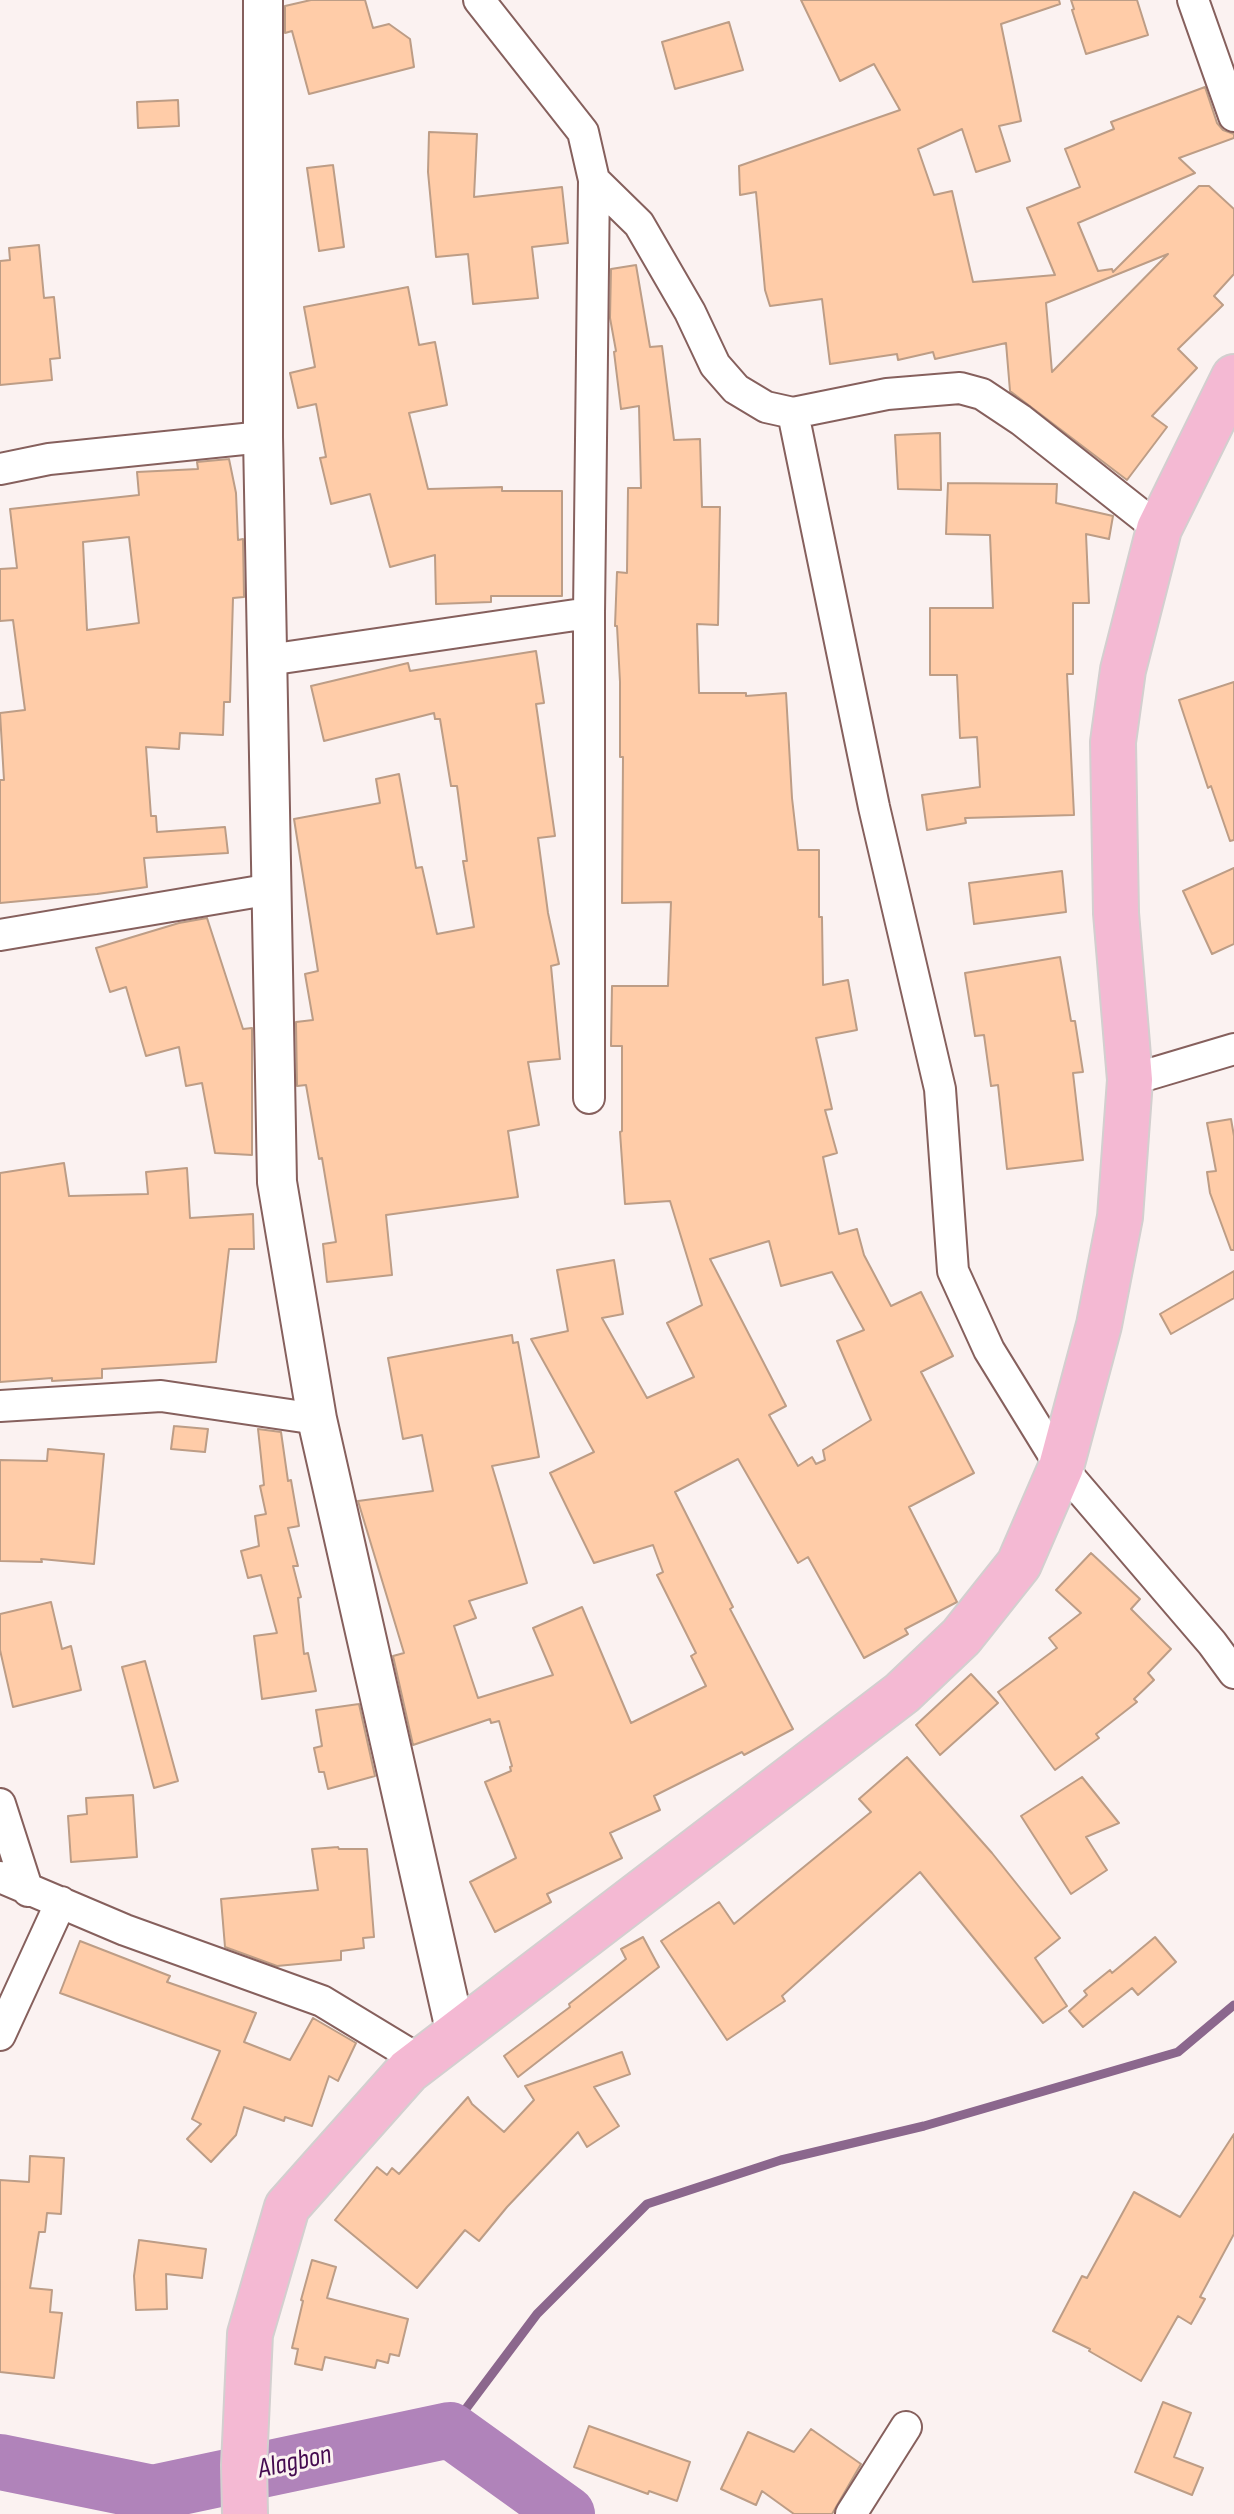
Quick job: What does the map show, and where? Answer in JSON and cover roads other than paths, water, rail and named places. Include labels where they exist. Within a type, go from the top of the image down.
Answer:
[{"type":"main road","points":[[245,2514],[250,2334],[287,2207],[408,2071],[912,1684],[961,1637],[1019,1564],[1061,1467],[1099,1325],[1120,1217],[1130,1080],[1116,913],[1113,742],[1123,670],[1159,529],[1234,377]]},
{"type":"street","points":[[263,0],[263,437],[277,1182],[317,1419],[456,2034]]},
{"type":"street","points":[[479,0],[583,132],[594,180],[589,613],[589,1098]]},
{"type":"street","points":[[1193,0],[1234,116]]},
{"type":"street","points":[[594,180],[639,224],[690,312],[715,365],[736,389],[766,407],[793,413],[887,394],[960,388],[982,394],[1021,420],[1159,529]]},
{"type":"street","points":[[793,413],[874,807],[940,1089],[953,1271],[989,1350],[1061,1467],[1212,1643],[1234,1673]]},
{"type":"street","points":[[0,469],[49,459],[263,437]]},
{"type":"street","points":[[268,660],[589,613]]},
{"type":"street","points":[[0,935],[272,889]]},
{"type":"street","points":[[1130,1080],[1234,1049]]},
{"type":"street","points":[[0,1406],[161,1396],[317,1419]]},
{"type":"street","points":[[0,1804],[28,1891]]},
{"type":"street","points":[[0,1877],[125,1930],[322,2001],[421,2061]]},
{"type":"street","points":[[0,2035],[61,1902]]},
{"type":"street","points":[[851,2514],[906,2427]]},
{"type":"waterway","points":[[450,2430],[537,2314],[647,2204],[781,2160],[924,2126],[1178,2052],[1234,2005]]},
{"type":"waterway","name":"Alagbon","points":[[0,2462],[153,2493],[450,2430],[567,2514]]}]
